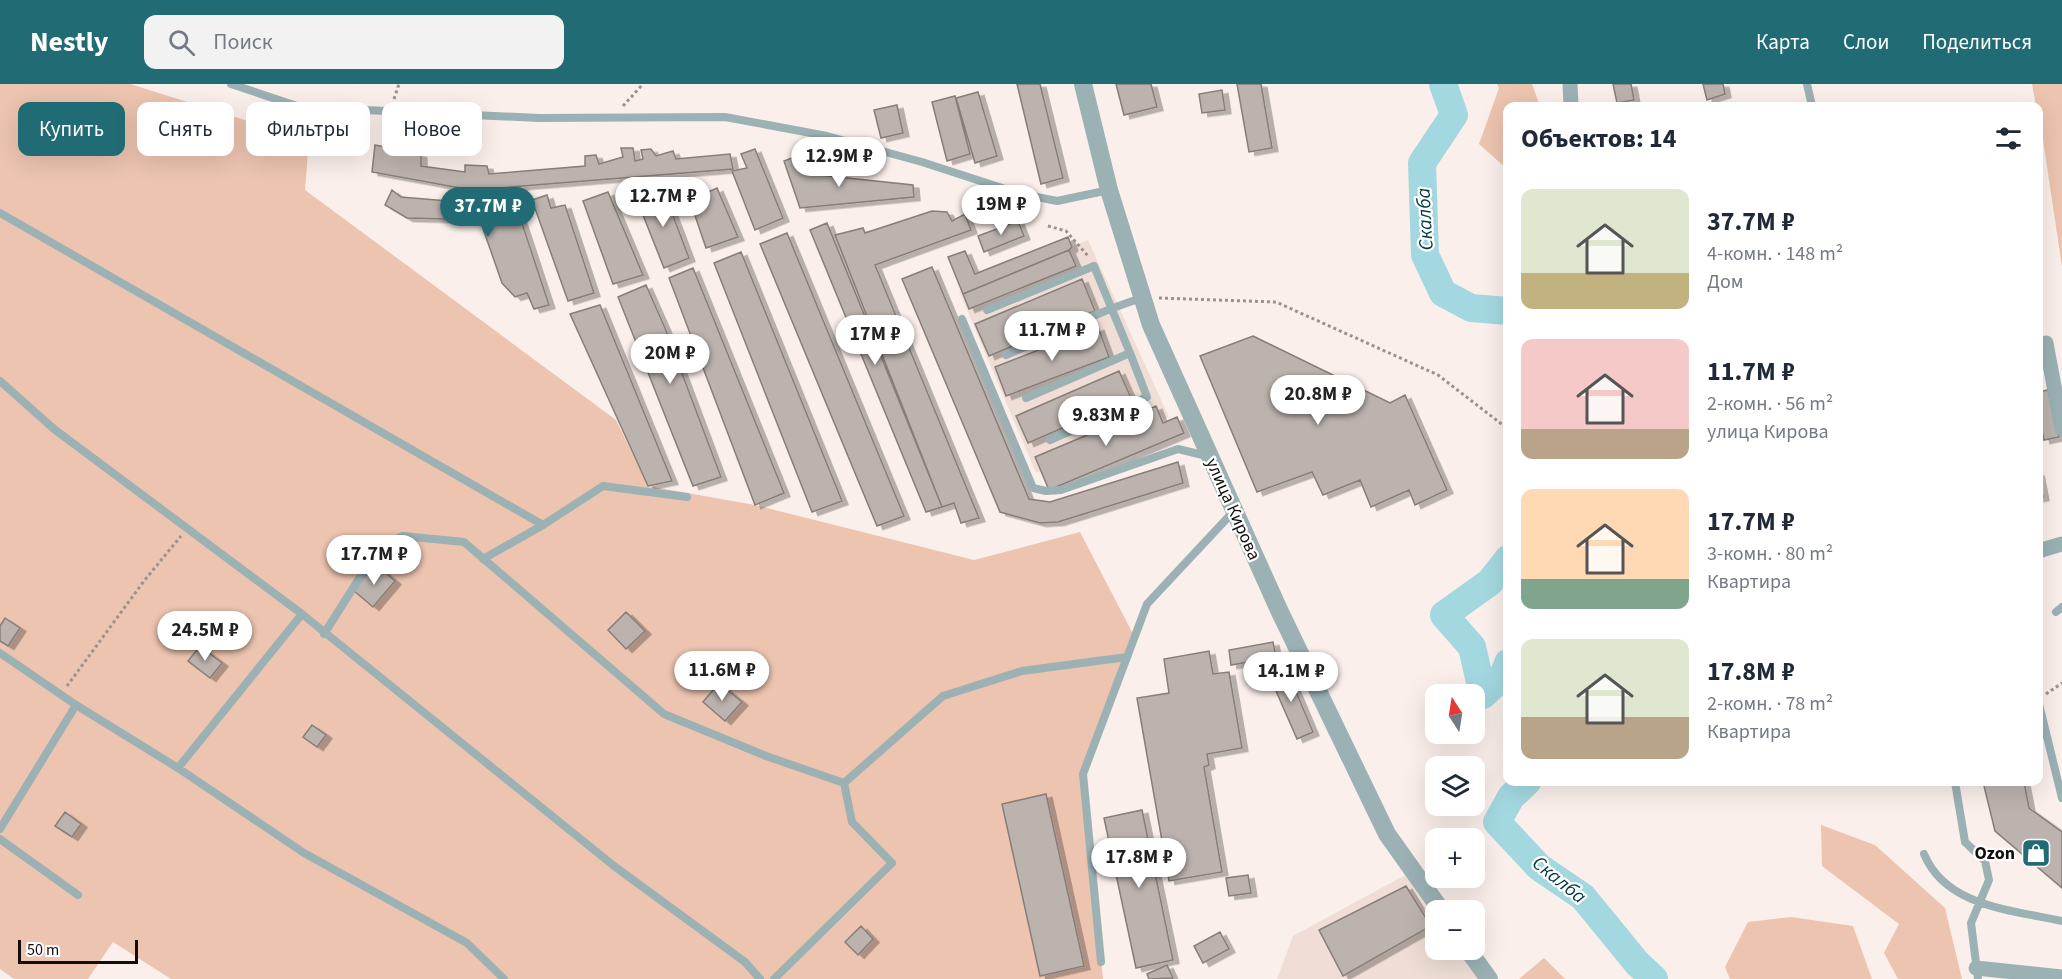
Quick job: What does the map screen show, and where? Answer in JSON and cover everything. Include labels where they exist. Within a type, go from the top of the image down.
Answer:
[{"type":"street","name":"улица Кирова","points":[[1083,84],[1109,190],[1151,325],[1279,610],[1387,834],[1434,900]]},
{"type":"street","points":[[1570,84],[1570,102]]},
{"type":"street","points":[[2046,343],[2062,429]]},
{"type":"street","points":[[2043,550],[2062,544]]},
{"type":"street","points":[[1475,960],[1489,979]]},
{"type":"street","points":[[1977,973],[2062,977]]},
{"type":"lane","points":[[231,84],[300,107],[382,110]]},
{"type":"lane","points":[[1807,84],[1811,102]]},
{"type":"lane","points":[[482,115],[539,118],[736,119],[827,136],[922,162],[1017,193],[1057,201],[1109,190]]},
{"type":"lane","points":[[0,213],[543,525]]},
{"type":"lane","points":[[987,310],[1094,266],[1113,307],[1147,398],[1050,440]]},
{"type":"lane","points":[[1006,355],[1095,318],[1113,307],[1142,298]]},
{"type":"lane","points":[[962,319],[1033,488],[1046,491],[1061,490],[1178,449],[1210,457]]},
{"type":"lane","points":[[1026,398],[1130,353]]},
{"type":"lane","points":[[0,381],[54,429],[302,614],[614,866],[745,962],[760,979]]},
{"type":"lane","points":[[483,559],[543,525],[603,486],[687,497]]},
{"type":"lane","points":[[1101,962],[1083,774],[1147,604],[1234,511]]},
{"type":"lane","points":[[324,634],[379,547],[403,537],[464,542],[664,714],[766,756],[844,783]]},
{"type":"lane","points":[[178,768],[302,614]]},
{"type":"lane","points":[[0,653],[304,853],[467,943],[504,979]]},
{"type":"lane","points":[[844,783],[943,696],[1022,671],[1127,657]]},
{"type":"lane","points":[[0,829],[76,705]]},
{"type":"lane","points":[[2043,720],[2062,798]]},
{"type":"lane","points":[[774,979],[892,863],[852,822],[844,783]]},
{"type":"lane","points":[[1956,786],[1965,842],[1984,861],[1989,880],[1971,923],[1977,973]]},
{"type":"lane","points":[[0,839],[78,895]]},
{"type":"lane","points":[[1924,854],[1930,870],[1946,887],[1978,903],[2062,921]]},
{"type":"path","points":[[393,102],[399,84]]},
{"type":"path","points":[[611,118],[643,84]]},
{"type":"path","points":[[1048,226],[1066,231],[1077,240],[1094,266]]},
{"type":"path","points":[[1142,298],[1276,302],[1438,375],[1503,425]]},
{"type":"path","points":[[61,694],[144,581],[188,529]]},
{"type":"path","points":[[2043,696],[2062,684]]},
{"type":"shaded area","points":[[0,84],[130,84],[188,102],[137,102],[137,156],[234,156],[234,117],[246,120],[246,156],[308,156],[305,190],[616,420],[648,486],[755,505],[974,560],[1080,532],[1132,632],[1083,774],[1103,979],[171,979],[113,942],[88,979],[14,979],[0,969]]},
{"type":"shaded area","points":[[1497,84],[1532,84],[1539,102],[1503,102],[1503,165],[1479,144],[1499,88]]},
{"type":"shaded area","points":[[2032,84],[2062,84],[2062,267],[2043,140],[2043,102],[2035,102]]},
{"type":"shaded area","points":[[1088,240],[1169,417],[1036,473],[959,291]]},
{"type":"shaded area","points":[[1821,825],[1875,845],[1945,908],[1962,979],[1898,979],[1884,953],[1899,924],[1822,866]]},
{"type":"shaded area","points":[[1407,874],[1425,900],[1425,960],[1467,960],[1481,979],[1277,979],[1293,936]]},
{"type":"shaded area","points":[[1791,917],[1853,926],[1872,979],[1730,979],[1725,967],[1748,922]]},
{"type":"shaded area","points":[[1544,958],[1565,979],[1519,979]]},
{"type":"building","points":[[1017,84],[1040,84],[1063,178],[1041,184]]},
{"type":"building","points":[[1116,84],[1151,84],[1157,107],[1124,115]]},
{"type":"building","points":[[1237,84],[1261,84],[1272,148],[1249,152]]},
{"type":"building","points":[[1613,84],[1631,84],[1634,100],[1617,102]]},
{"type":"building","points":[[1703,84],[1723,84],[1725,94],[1707,100]]},
{"type":"building","points":[[1222,90],[1225,110],[1202,113],[1199,94]]},
{"type":"building","points":[[978,92],[997,156],[975,163],[956,98]]},
{"type":"building","points":[[955,96],[970,154],[947,161],[932,102]]},
{"type":"building","points":[[897,105],[903,133],[881,138],[874,110]]},
{"type":"building","points":[[375,145],[382,146],[382,156],[421,156],[421,166],[465,172],[465,165],[487,166],[489,174],[585,166],[585,156],[596,155],[599,164],[623,157],[621,148],[633,148],[635,161],[643,159],[641,150],[651,149],[656,156],[673,151],[676,159],[730,154],[733,169],[487,189],[460,188],[372,172]]},
{"type":"building","points":[[755,149],[783,218],[755,230],[732,171],[747,168],[741,154]]},
{"type":"building","points":[[803,154],[810,174],[913,185],[914,197],[800,208],[784,161]]},
{"type":"building","points":[[701,185],[704,194],[717,188],[738,237],[706,248],[686,189]]},
{"type":"building","points":[[392,190],[401,197],[484,204],[515,202],[549,305],[534,309],[527,293],[515,297],[502,283],[480,220],[407,218],[385,205]]},
{"type":"building","points":[[647,190],[651,198],[664,192],[689,258],[664,268],[635,195]]},
{"type":"building","points":[[608,192],[643,275],[613,284],[583,201]]},
{"type":"building","points":[[547,195],[551,208],[565,205],[594,293],[568,301],[532,200]]},
{"type":"building","points":[[932,211],[947,212],[952,221],[965,214],[971,230],[875,265],[979,518],[961,523],[954,503],[942,507],[835,235],[863,228],[865,233]]},
{"type":"building","points":[[1018,221],[1024,236],[984,252],[978,236]]},
{"type":"building","points":[[827,223],[942,507],[926,512],[810,230]]},
{"type":"building","points":[[787,233],[904,516],[877,526],[760,244]]},
{"type":"building","points":[[1068,237],[1072,247],[1069,250],[963,294],[948,257],[965,251],[975,274]]},
{"type":"building","points":[[1069,250],[1076,266],[969,309],[963,294]]},
{"type":"building","points":[[741,252],[842,501],[812,512],[714,263]]},
{"type":"building","points":[[932,267],[1029,499],[1050,502],[1178,462],[1183,483],[1058,522],[1040,523],[1000,512],[902,279]]},
{"type":"building","points":[[693,268],[784,493],[755,505],[669,278]]},
{"type":"building","points":[[1082,279],[1095,311],[989,356],[975,324]]},
{"type":"building","points":[[646,285],[665,328],[721,477],[693,486],[618,297]]},
{"type":"building","points":[[600,305],[672,481],[648,486],[570,314]]},
{"type":"building","points":[[1098,327],[1109,357],[1006,396],[995,367]]},
{"type":"building","points":[[1253,336],[1390,403],[1405,395],[1447,490],[1415,505],[1409,490],[1371,507],[1360,480],[1323,495],[1312,472],[1257,492],[1200,356]]},
{"type":"building","points":[[1119,371],[1131,398],[1028,443],[1016,416]]},
{"type":"building","points":[[2048,390],[2059,437],[2044,440],[2043,436],[2043,391]]},
{"type":"building","points":[[1156,406],[1163,423],[1177,417],[1184,433],[1049,490],[1035,457]]},
{"type":"building","points":[[380,568],[395,581],[373,607],[353,590],[370,570],[375,574]]},
{"type":"building","points":[[626,612],[645,631],[626,649],[608,630]]},
{"type":"building","points":[[5,618],[20,628],[8,646],[0,641],[0,626]]},
{"type":"building","points":[[1273,642],[1276,657],[1231,665],[1229,650]]},
{"type":"building","points":[[200,646],[222,663],[210,678],[188,661]]},
{"type":"building","points":[[1209,651],[1213,674],[1229,672],[1242,748],[1207,754],[1209,765],[1204,767],[1222,872],[1169,881],[1137,698],[1169,693],[1164,659]]},
{"type":"building","points":[[1286,668],[1313,732],[1297,739],[1269,675]]},
{"type":"building","points":[[719,683],[742,702],[725,721],[703,702]]},
{"type":"building","points":[[312,725],[326,735],[317,747],[303,737]]},
{"type":"building","points":[[1984,786],[2025,786],[2029,808],[2062,832],[2062,888],[1995,831]]},
{"type":"building","points":[[1046,794],[1084,966],[1040,976],[1002,804]]},
{"type":"building","points":[[1142,810],[1173,960],[1136,968],[1104,818]]},
{"type":"building","points":[[65,812],[81,824],[72,837],[55,826]]},
{"type":"building","points":[[1248,875],[1251,893],[1229,896],[1226,878]]},
{"type":"building","points":[[1406,886],[1425,916],[1425,929],[1343,976],[1319,930]]},
{"type":"building","points":[[861,926],[873,939],[858,955],[845,942]]},
{"type":"building","points":[[1220,932],[1229,949],[1203,963],[1194,946]]},
{"type":"building","points":[[1167,965],[1173,978],[1149,979],[1147,974]]},
{"type":"waterway","name":"Скалба","points":[[1443,84],[1454,115],[1422,163],[1425,255],[1443,293],[1471,308],[1503,311]]},
{"type":"waterway","name":"Скалба","points":[[1503,565],[1490,582],[1444,615],[1472,647],[1483,695],[1503,676]]},
{"type":"waterway","name":"Скалба","points":[[1523,786],[1511,797],[1497,822],[1539,867],[1583,897],[1637,963],[1654,979]]},
{"type":"place","name":"Ozon","points":[[2036,853]]}]
